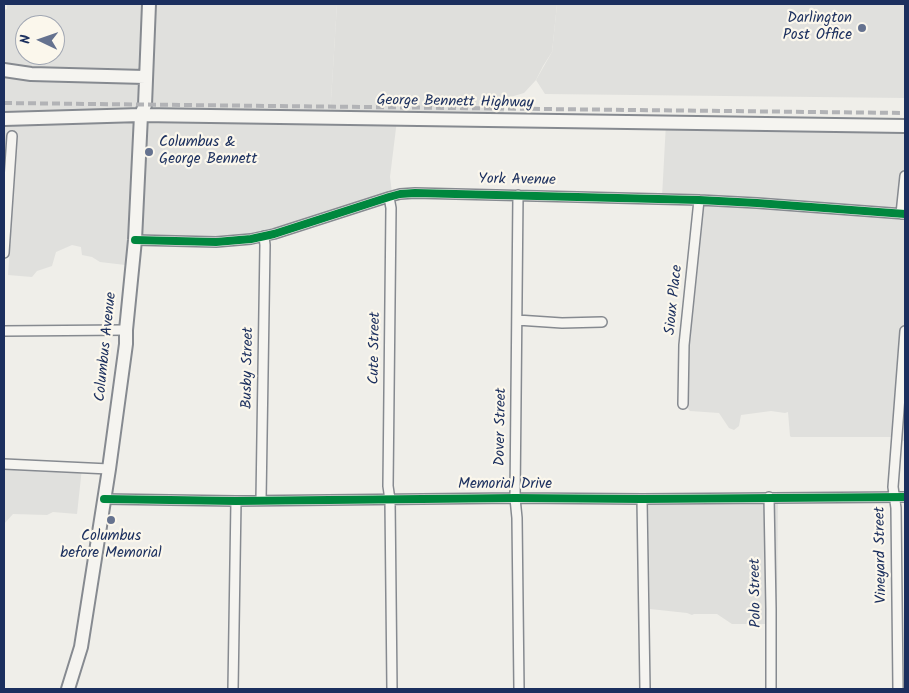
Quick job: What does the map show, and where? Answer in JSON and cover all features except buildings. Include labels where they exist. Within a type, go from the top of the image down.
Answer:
[{"type":"main road","name":"Columbus Avenue","points":[[68,689],[81,647],[109,469],[126,344],[135,240],[141,115],[145,105],[149,4]]},
{"type":"main road","points":[[4,70],[31,74],[146,77]]},
{"type":"main road","name":"George Bennett Highway","points":[[4,118],[141,115],[905,126]]},
{"type":"street","points":[[4,253],[12,136]]},
{"type":"street","points":[[903,214],[905,176]]},
{"type":"street","name":"York Avenue","points":[[135,240],[216,242],[264,236],[389,197],[415,193],[699,200],[903,214]]},
{"type":"street","name":"Dover Street","points":[[518,195],[515,498],[519,689]]},
{"type":"street","name":"Cute Street","points":[[389,197],[391,208],[388,486],[390,500],[392,689]]},
{"type":"street","name":"Sioux Place","points":[[683,404],[684,345],[699,200]]},
{"type":"street","name":"Busby Street","points":[[261,500],[266,245],[264,236]]},
{"type":"street","points":[[517,320],[602,322]]},
{"type":"street","points":[[4,331],[126,330]]},
{"type":"street","name":"Vineyard Street","points":[[898,689],[896,508],[893,486],[905,331]]},
{"type":"street","points":[[4,464],[109,469]]},
{"type":"street","name":"Polo Street","points":[[769,497],[771,689]]},
{"type":"street","name":"Memorial Drive","points":[[104,499],[236,501],[905,497]]},
{"type":"street","points":[[642,499],[645,689]]},
{"type":"street","points":[[233,689],[236,501]]},
{"type":"shaded area","points":[[7,4],[337,4],[330,117],[397,120],[390,177],[392,193],[271,233],[218,239],[138,239],[134,266],[100,262],[92,257],[82,255],[81,247],[72,245],[56,252],[52,266],[37,271],[32,277],[8,275],[14,188],[4,187],[4,10],[7,9]]},
{"type":"shaded area","points":[[337,4],[557,4],[552,52],[536,80],[524,93],[507,98],[502,119],[330,117]]},
{"type":"shaded area","points":[[557,4],[905,4],[905,98],[545,94],[536,80],[552,52]]},
{"type":"shaded area","points":[[666,123],[905,125],[905,441],[899,437],[791,437],[788,412],[771,411],[741,415],[739,426],[734,430],[729,428],[719,413],[690,411],[684,404],[699,201],[662,197]]},
{"type":"shaded area","points":[[4,464],[82,468],[77,514],[53,512],[47,515],[13,514],[4,524]]},
{"type":"shaded area","points":[[648,497],[778,499],[775,624],[732,624],[717,614],[692,615],[650,609]]},
{"type":"railway","points":[[4,103],[905,113]]},
{"type":"cycle path","points":[[135,240],[216,242],[251,239],[274,234],[389,197],[415,193],[699,200],[905,214]]},
{"type":"cycle path","points":[[104,499],[236,501],[905,497]]},
{"type":"place","name":"Darlington Post Office","points":[[862,28]]},
{"type":"place","name":"Columbus & George Bennett","points":[[149,152]]},
{"type":"place","name":"Columbus before Memorial","points":[[111,520]]}]
